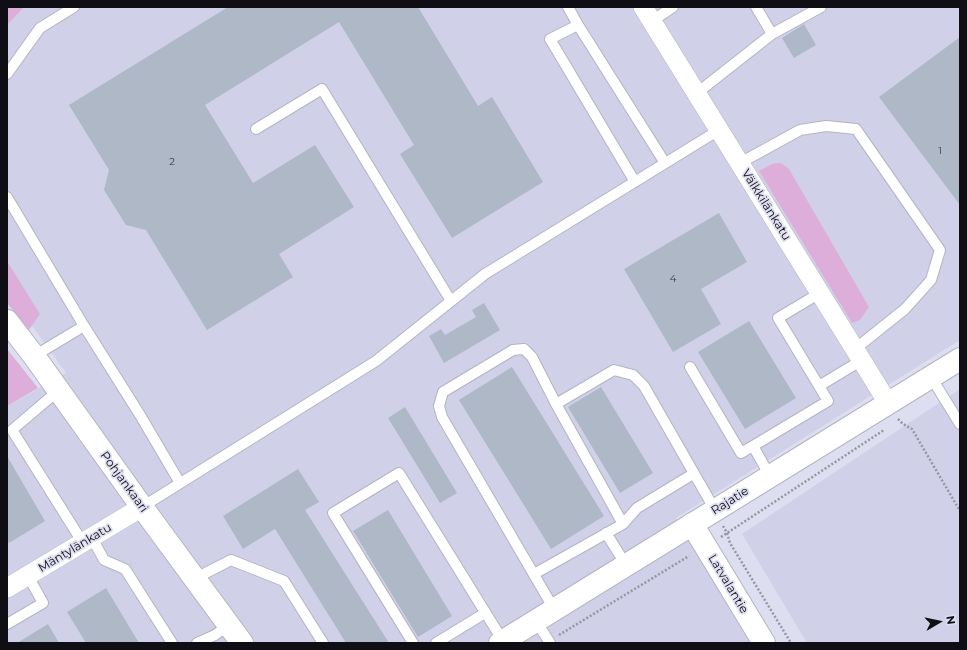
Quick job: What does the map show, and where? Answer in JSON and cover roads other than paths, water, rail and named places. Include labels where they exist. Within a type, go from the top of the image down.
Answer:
[{"type":"street","name":"Välkkilänkatu","points":[[648,14],[894,412]]},
{"type":"street","name":"Pohjankaari","points":[[7,321],[59,390],[194,579],[242,643]]},
{"type":"street","name":"Rajatie","points":[[502,642],[770,476],[894,412],[931,377],[960,359]]},
{"type":"street","name":"Mäntylänkatu","points":[[7,588],[88,541],[142,507]]},
{"type":"street","name":"Latvalantie","points":[[692,524],[764,643]]},
{"type":"lane","points":[[7,74],[40,28],[74,7]]},
{"type":"lane","points":[[568,7],[665,163]]},
{"type":"lane","points":[[648,14],[673,7]]},
{"type":"lane","points":[[756,7],[772,34]]},
{"type":"lane","points":[[697,93],[772,34],[821,7]]},
{"type":"lane","points":[[578,24],[550,39],[635,182]]},
{"type":"lane","points":[[256,129],[322,90],[451,301]]},
{"type":"lane","points":[[740,164],[800,130],[826,126],[856,129],[940,250],[931,280],[905,310],[858,355],[819,386]]},
{"type":"lane","points":[[142,507],[376,361],[485,274],[719,130]]},
{"type":"lane","points":[[7,197],[180,483]]},
{"type":"lane","points":[[690,367],[741,453],[828,401],[778,318],[820,293]]},
{"type":"lane","points":[[34,356],[84,326]]},
{"type":"lane","points":[[554,610],[442,417],[439,406],[443,392],[513,350],[524,349],[532,357],[556,404],[623,524]]},
{"type":"lane","points":[[556,404],[614,370],[633,375],[644,386],[693,474],[715,510]]},
{"type":"lane","points":[[931,377],[960,424]]},
{"type":"lane","points":[[59,390],[12,430],[88,541],[104,560],[125,569],[172,643]]},
{"type":"lane","points":[[753,446],[770,476]]},
{"type":"lane","points":[[413,643],[333,513],[399,472],[502,642]]},
{"type":"lane","points":[[534,574],[623,524],[637,508],[693,474]]},
{"type":"lane","points":[[606,533],[626,565]]},
{"type":"lane","points":[[194,579],[231,560],[284,581],[323,643]]},
{"type":"lane","points":[[7,624],[43,603],[28,576]]},
{"type":"lane","points":[[436,643],[485,613]]},
{"type":"lane","points":[[536,621],[550,642]]},
{"type":"lane","points":[[197,643],[215,635],[228,625]]}]
